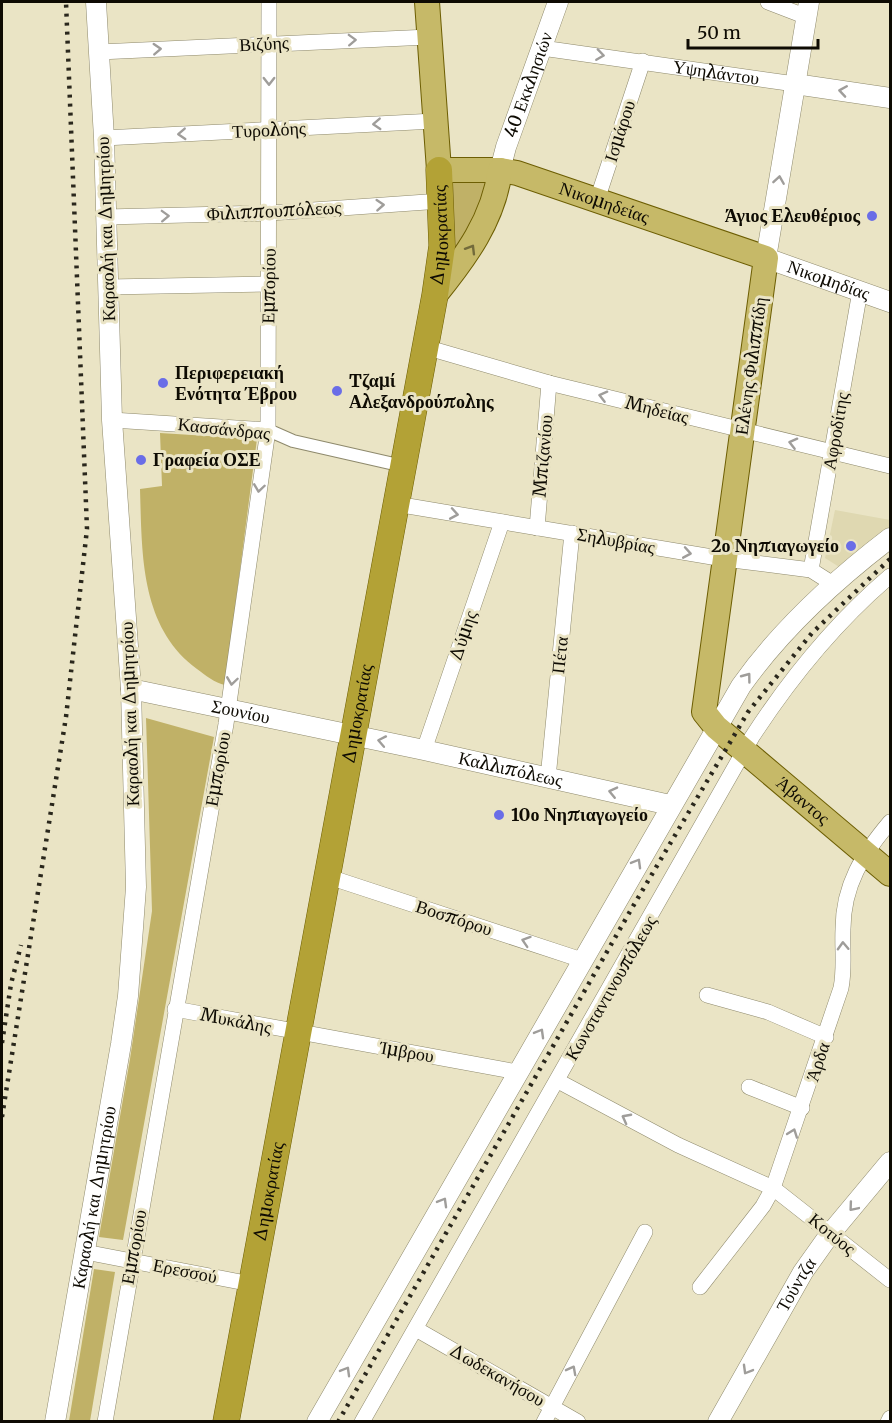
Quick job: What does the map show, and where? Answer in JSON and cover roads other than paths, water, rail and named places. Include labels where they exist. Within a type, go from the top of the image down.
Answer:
[{"type":"highway","name":"Δημοκρατίας","points":[[226,1422],[296,1033],[435,295],[442,246],[439,170]]},
{"type":"main road","name":"Δημοκρατίας","points":[[427,2],[439,170]]},
{"type":"main road","name":"Νικομηδείας","points":[[439,170],[500,170],[597,200],[766,258]]},
{"type":"main road","points":[[435,295],[472,249],[491,205],[500,170]]},
{"type":"main road","name":"Ελένης Φιλιππίδη","points":[[716,727],[706,716],[704,701],[766,258]]},
{"type":"main road","name":"Άβαντος","points":[[716,727],[891,874]]},
{"type":"street","name":"Καραολή και Δημητρίου","points":[[55,1422],[121,1044],[133,947],[136,886],[131,689],[112,420],[104,138],[96,2]]},
{"type":"street","name":"Εμπορίου","points":[[105,1422],[228,710],[268,430],[270,213],[268,2]]},
{"type":"street","name":"40 Εκκλησιών","points":[[500,170],[506,147],[558,2]]},
{"type":"street","points":[[768,2],[808,9]]},
{"type":"street","name":"Ελένης Φιλιππίδη","points":[[766,258],[808,9]]},
{"type":"street","name":"Βιζύης","points":[[99,52],[429,37]]},
{"type":"street","name":"Υψηλάντου","points":[[542,48],[891,98]]},
{"type":"street","name":"Ισμάρου","points":[[597,200],[643,61]]},
{"type":"street","name":"Τυρολόης","points":[[104,138],[435,121]]},
{"type":"street","name":"Φιλιππουπόλεως","points":[[106,217],[270,213],[441,201]]},
{"type":"street","name":"Νικομηδίας","points":[[766,258],[891,302]]},
{"type":"street","points":[[108,287],[269,284]]},
{"type":"street","name":"Αφροδίτης","points":[[811,570],[860,291]]},
{"type":"street","name":"Μηδείας","points":[[425,348],[549,383],[891,466]]},
{"type":"street","name":"Μπιζανίου","points":[[537,528],[549,383]]},
{"type":"street","name":"Κασσάνδρας","points":[[112,420],[268,430],[293,441],[403,466]]},
{"type":"street","name":"Σηλυβρίας","points":[[396,504],[724,559],[811,570],[833,584]]},
{"type":"street","name":"Δύμης","points":[[424,750],[502,522]]},
{"type":"street","name":"Πέτα","points":[[548,778],[572,533]]},
{"type":"street","points":[[317,1422],[716,727],[760,661],[833,584],[891,538]]},
{"type":"street","name":"Κωνσταντινουπόλεως","points":[[362,1422],[558,1081],[744,750],[810,657],[853,609],[891,576]]},
{"type":"street","name":"Σουνίου","points":[[131,689],[352,735]]},
{"type":"street","name":"Καλλιπόλεως","points":[[352,735],[670,805]]},
{"type":"street","name":"Άρδα","points":[[700,1287],[763,1206],[773,1188],[826,1037],[844,972],[843,930],[846,898],[866,852],[891,822]]},
{"type":"street","name":"Βοσπόρου","points":[[326,876],[582,960]]},
{"type":"street","points":[[707,995],[768,1012],[826,1037]]},
{"type":"street","name":"Μυκάλης","points":[[175,1009],[296,1033]]},
{"type":"street","name":"Ίμβρου","points":[[296,1033],[518,1072]]},
{"type":"street","name":"Κοτύος","points":[[558,1081],[678,1145],[773,1188],[891,1280]]},
{"type":"street","points":[[749,1088],[802,1108]]},
{"type":"street","name":"Τούντζα","points":[[718,1422],[803,1272],[830,1234],[891,1162]]},
{"type":"street","points":[[544,1422],[645,1232]]},
{"type":"street","name":"Ερεσσού","points":[[84,1252],[251,1284]]},
{"type":"street","name":"Δωδεκανήσου","points":[[416,1329],[578,1422]]},
{"type":"street","points":[[888,1422],[891,1418]]},
{"type":"railway","points":[[2,1117],[66,717],[87,529],[66,2]]},
{"type":"railway","points":[[338,1422],[632,908],[748,712],[812,633],[890,559]]},
{"type":"railway","points":[[2,1043],[11,984],[21,945]]},
{"type":"place","name":"Άγιος Ελευθέριος","points":[[872,216]]},
{"type":"place","name":"Περιφερειακή Ενότητα Έβρου","points":[[163,383]]},
{"type":"place","name":"Tζαμί Αλεξανδρούπολης","points":[[337,391]]},
{"type":"place","name":"Γραφεία ΟΣΕ","points":[[141,460]]},
{"type":"place","name":"2ο Νηπιαγωγείο","points":[[851,546]]},
{"type":"place","name":"10ο Νηπιαγωγείο","points":[[499,815]]}]
